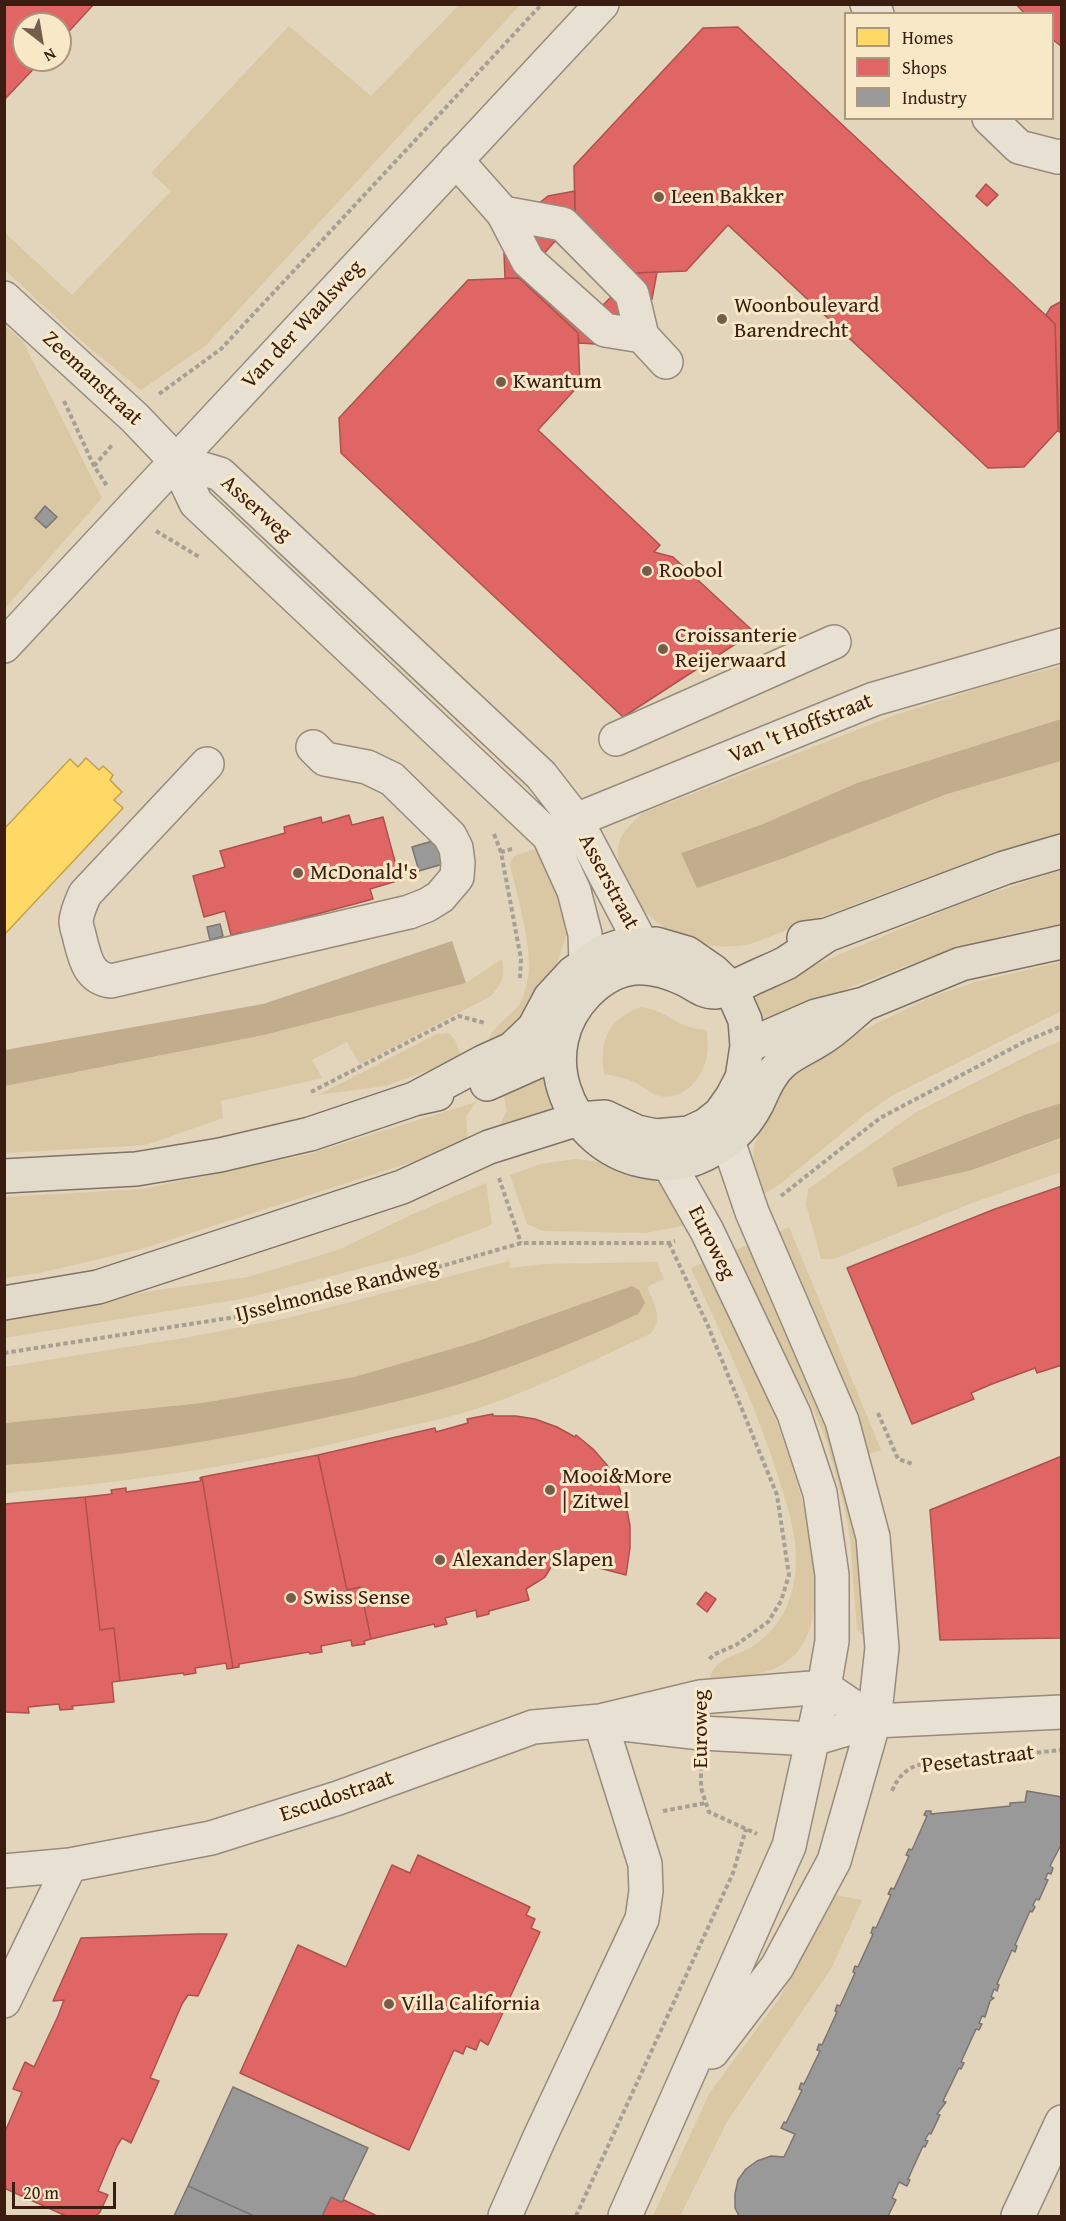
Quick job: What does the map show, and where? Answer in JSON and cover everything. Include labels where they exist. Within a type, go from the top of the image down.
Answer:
[{"type":"main road","points":[[414,1099],[512,1049],[534,1028],[550,998],[573,972],[586,978],[607,978],[635,967],[660,969],[703,990],[714,992],[722,979],[780,942],[827,935],[1004,868],[1062,851]]},
{"type":"main road","points":[[747,1046],[816,1016],[864,1004],[961,964],[1062,942]]},
{"type":"main road","points":[[640,943],[656,944],[687,953],[722,979],[745,1020],[747,1046],[742,1078],[732,1097],[724,1127],[694,1159],[669,1164],[654,1164],[608,1148],[586,1129],[564,1092],[560,1071],[560,1048],[586,978],[603,952],[640,943]]},
{"type":"main road","points":[[4,1303],[98,1287],[402,1186],[489,1147],[586,1129],[605,1117],[637,1132],[656,1136],[689,1133],[706,1125],[724,1127],[747,1122],[774,1072],[783,1062],[823,1038],[864,1004]]},
{"type":"main road","points":[[4,1176],[136,1169],[220,1155],[310,1134],[414,1099],[490,1083],[541,1060],[560,1048]]},
{"type":"street","name":"Van der Waalsweg","points":[[4,646],[602,4]]},
{"type":"street","points":[[991,120],[1019,147],[1062,156]]},
{"type":"street","points":[[456,160],[504,213],[528,261],[605,330],[642,336]]},
{"type":"street","points":[[504,213],[562,224],[632,294],[642,336],[666,362]]},
{"type":"street","name":"Zeemanstraat","points":[[4,298],[135,418],[176,461]]},
{"type":"street","name":"Asserweg","points":[[176,461],[220,474],[541,775],[562,828]]},
{"type":"street","points":[[616,739],[834,642]]},
{"type":"street","name":"Van 't Hoffstraat","points":[[562,828],[874,699],[1062,645]]},
{"type":"street","points":[[207,764],[86,894],[78,908],[76,923],[86,961],[101,979],[111,981],[410,912],[427,905],[450,888],[458,877],[457,855],[450,836],[438,823],[392,779],[368,767],[325,759],[313,747]]},
{"type":"street","name":"Asserstraat","points":[[562,828],[640,943]]},
{"type":"street","name":"Asserstraat","points":[[562,828],[585,934],[586,978]]},
{"type":"street","name":"Euroweg","points":[[681,2094],[777,1967],[834,1861],[874,1721],[882,1648],[873,1537],[842,1421],[752,1212],[724,1127]]},
{"type":"street","name":"Euroweg","points":[[625,2217],[789,1846],[832,1641],[832,1575],[820,1493],[794,1414],[707,1232],[669,1164]]},
{"type":"street","points":[[824,1687],[874,1721]]},
{"type":"street","name":"Escudostraat","points":[[4,1871],[70,1865],[211,1838],[338,1798],[533,1727],[600,1721],[700,1697],[824,1687]]},
{"type":"street","name":"Pesetastraat","points":[[874,1721],[1062,1712]]},
{"type":"street","points":[[505,2217],[642,1919],[646,1891],[645,1864],[600,1721]]},
{"type":"street","name":"Escudostraat","points":[[600,1721],[700,1733],[813,1739]]},
{"type":"street","points":[[813,1739],[874,1721]]},
{"type":"street","points":[[4,2001],[70,1865]]},
{"type":"street","points":[[1018,2217],[1062,2122]]},
{"type":"path","name":"Van der Waalsweg","points":[[94,466],[156,396],[221,350],[542,4]]},
{"type":"path","points":[[59,391],[94,466],[112,493],[156,531],[202,559]]},
{"type":"path","points":[[521,959],[501,852],[562,828]]},
{"type":"path","points":[[311,1092],[459,1016],[488,1024]]},
{"type":"path","points":[[784,1194],[880,1118],[1024,1042],[1062,1026]]},
{"type":"path","name":"IJsselmondse Randweg","points":[[4,1353],[242,1316],[380,1284],[521,1243],[669,1243]]},
{"type":"path","name":"Euroweg","points":[[669,1243],[708,1326],[777,1495],[789,1575],[781,1601],[768,1622],[736,1645],[713,1655],[707,1662],[699,1682],[700,1697]]},
{"type":"path","name":"Euroweg","points":[[700,1733],[701,1788],[706,1803]]},
{"type":"path","name":"Pesetastraat","points":[[892,1792],[896,1781],[905,1771],[917,1765],[1062,1750]]},
{"type":"path","points":[[630,1816],[706,1803],[709,1812],[789,1846]]},
{"type":"path","points":[[576,2217],[733,1873],[746,1829]]},
{"type":"shaded area","points":[[459,5],[520,5],[205,346],[141,390],[78,338],[5,270],[5,233],[72,295],[171,191],[151,173],[289,26],[371,96]]},
{"type":"shaded area","points":[[5,327],[22,340],[102,498],[5,608]]},
{"type":"shaded area","points":[[1061,666],[1061,719],[857,783],[763,824],[682,852],[944,795],[1061,761],[1061,833],[911,883],[750,944],[712,945],[676,934],[646,912],[634,898],[625,881],[618,860],[619,843],[627,828],[643,813],[898,714],[996,683]]},
{"type":"shaded area","points":[[1061,719],[1061,761],[944,795],[784,858],[697,888],[681,853],[763,824],[857,783]]},
{"type":"shaded area","points":[[538,848],[557,877],[568,931],[556,966],[536,995],[521,1025],[488,1048],[490,1036],[494,1030],[520,1003],[529,970],[527,940],[510,864],[514,856]]},
{"type":"shaded area","points":[[1061,870],[1061,924],[984,941],[910,964],[764,1023],[753,991],[957,905]]},
{"type":"shaded area","points":[[452,941],[466,983],[264,1035],[5,1086],[5,1050],[263,1004]]},
{"type":"shaded area","points":[[502,959],[502,979],[491,996],[360,1064],[347,1042],[312,1060],[322,1078],[221,1101],[223,1118],[146,1145],[5,1153],[5,1086],[264,1035],[466,983]]},
{"type":"shaded area","points":[[1061,962],[1061,1011],[893,1095],[864,1115],[779,1185],[762,1195],[752,1172],[754,1146],[788,1077],[811,1057],[934,996],[975,982]]},
{"type":"shaded area","points":[[641,1007],[659,1012],[688,1027],[707,1030],[708,1048],[702,1072],[697,1080],[683,1092],[666,1097],[656,1095],[632,1081],[604,1074],[603,1051],[608,1032],[621,1018]]},
{"type":"shaded area","points":[[449,1033],[455,1040],[462,1058],[385,1086],[318,1095],[437,1034]]},
{"type":"shaded area","points":[[1061,1041],[1061,1103],[1027,1114],[892,1168],[972,1170],[1061,1139],[1061,1172],[972,1203],[834,1259],[821,1259],[806,1204],[808,1189],[915,1113]]},
{"type":"shaded area","points":[[543,1078],[557,1112],[496,1133],[507,1110],[502,1089]]},
{"type":"shaded area","points":[[476,1102],[466,1117],[468,1144],[141,1249],[44,1272],[5,1278],[5,1197],[142,1189],[306,1155]]},
{"type":"shaded area","points":[[1061,1103],[1061,1138],[972,1170],[898,1187],[892,1168],[1027,1114]]},
{"type":"shaded area","points":[[575,1159],[624,1168],[660,1183],[668,1189],[692,1224],[646,1233],[543,1231],[527,1224],[510,1175],[540,1164]]},
{"type":"shaded area","points":[[486,1183],[492,1225],[412,1255],[247,1298],[5,1338],[5,1320],[49,1314],[151,1291],[248,1277],[338,1250],[413,1214]]},
{"type":"shaded area","points":[[789,1227],[881,1450],[863,1456],[772,1235]]},
{"type":"shaded area","points":[[753,1243],[826,1410],[853,1500],[866,1633],[862,1635],[857,1630],[850,1537],[826,1440],[810,1402],[755,1314],[729,1253]]},
{"type":"shaded area","points":[[509,1261],[510,1268],[543,1264],[657,1262],[664,1279],[647,1287],[655,1305],[657,1323],[650,1334],[587,1364],[501,1400],[445,1418],[244,1462],[149,1477],[5,1493],[5,1465],[67,1459],[478,1378],[537,1357],[634,1316],[644,1304],[643,1298],[632,1286],[472,1343],[354,1377],[202,1403],[5,1423],[4,1367],[190,1337],[292,1317]]},
{"type":"shaded area","points":[[707,1261],[768,1400],[789,1458],[806,1515],[815,1569],[814,1616],[798,1651],[789,1660],[769,1671],[710,1680],[719,1663],[756,1644],[780,1620],[792,1590],[796,1559],[789,1511],[771,1455],[739,1374],[691,1268]]},
{"type":"shaded area","points":[[632,1286],[639,1290],[645,1303],[638,1314],[539,1356],[438,1390],[315,1420],[200,1442],[83,1458],[5,1465],[5,1423],[202,1403],[354,1377],[472,1343]]},
{"type":"shaded area","points":[[835,1895],[862,1900],[832,1967],[727,2122],[680,2216],[653,2216],[709,2094],[780,1997]]},
{"type":"building: Homes","points":[[86,758],[99,770],[103,766],[113,775],[110,780],[122,792],[114,800],[123,808],[4,935],[4,829],[70,759],[78,767]]},
{"type":"building: Shops","points":[[4,4],[94,4],[72,28],[72,12],[12,12],[12,72],[31,72],[4,100]]},
{"type":"building: Shops","points":[[1016,4],[1062,4],[1062,47],[1054,41],[1054,12],[1023,12]]},
{"type":"building: Shops","points":[[738,27],[1055,324],[1059,429],[1024,467],[988,468],[728,225],[686,271],[635,273],[575,217],[574,166],[703,28]]},
{"type":"building: Shops","points":[[986,184],[998,195],[987,206],[976,196]]},
{"type":"building: Shops","points":[[575,191],[575,217],[635,273],[657,272],[652,299],[629,328],[595,344],[579,343],[578,333],[519,278],[505,278],[504,253],[519,219],[548,196]]},
{"type":"building: Shops","points":[[555,241],[613,295],[599,309],[542,256]]},
{"type":"building: Shops","points":[[519,278],[578,333],[580,384],[538,430],[660,545],[654,552],[673,557],[754,632],[623,717],[341,453],[339,418],[468,280]]},
{"type":"building: Shops","points":[[1062,301],[1062,433],[1058,431],[1055,324],[1046,315],[1051,307]]},
{"type":"building: Shops","points":[[349,815],[352,825],[383,817],[400,880],[370,889],[373,899],[243,934],[242,932],[231,935],[225,911],[204,917],[193,876],[225,867],[220,851],[285,833],[284,827],[321,817],[322,823]]},
{"type":"building: Shops","points":[[1062,1186],[1062,1365],[1037,1373],[1035,1368],[992,1384],[971,1393],[974,1399],[912,1424],[847,1268],[995,1209]]},
{"type":"building: Shops","points":[[493,1414],[493,1416],[535,1419],[575,1437],[576,1435],[607,1465],[626,1505],[630,1526],[626,1575],[557,1557],[545,1577],[526,1589],[529,1600],[489,1611],[489,1614],[477,1617],[476,1610],[445,1618],[447,1624],[435,1627],[434,1624],[371,1639],[360,1587],[347,1590],[318,1455],[435,1428],[436,1432],[468,1423],[467,1419]]},
{"type":"building: Shops","points":[[318,1455],[347,1590],[360,1587],[371,1639],[364,1641],[365,1644],[352,1646],[351,1640],[321,1646],[322,1652],[310,1654],[309,1652],[239,1664],[239,1667],[233,1668],[202,1477]]},
{"type":"building: Shops","points":[[1062,1456],[1062,1638],[940,1640],[930,1510]]},
{"type":"building: Shops","points":[[202,1477],[233,1668],[227,1669],[226,1663],[195,1668],[196,1673],[120,1681],[114,1628],[100,1630],[85,1497],[112,1494],[111,1490],[126,1488],[126,1492],[201,1481]]},
{"type":"building: Shops","points":[[85,1497],[100,1630],[114,1628],[120,1681],[112,1682],[114,1702],[72,1706],[73,1709],[60,1710],[59,1704],[28,1707],[29,1713],[4,1712],[4,1504]]},
{"type":"building: Shops","points":[[706,1592],[716,1599],[707,1612],[697,1604]]},
{"type":"building: Shops","name":"Villa California","points":[[418,1855],[530,1907],[526,1915],[535,1919],[531,1928],[540,1932],[488,2045],[480,2040],[476,2050],[466,2046],[463,2054],[454,2050],[409,2150],[240,2073],[298,1945],[346,1967],[392,1865],[410,1873]]},
{"type":"building: Shops","points":[[227,1934],[198,1996],[188,1995],[182,2004],[150,2078],[159,2081],[131,2143],[122,2138],[117,2146],[98,2191],[108,2195],[100,2212],[96,2216],[66,2216],[4,2188],[4,2134],[22,2092],[13,2089],[25,2062],[34,2067],[58,2016],[64,2000],[53,2001],[81,1938]]},
{"type":"building: Shops","points":[[331,2197],[342,2202],[344,2200],[377,2216],[322,2216]]},
{"type":"building: Industry","points":[[45,506],[57,517],[46,528],[35,518]]},
{"type":"building: Industry","points":[[436,840],[443,864],[419,871],[412,847]]},
{"type":"building: Industry","points":[[220,924],[223,936],[210,940],[207,927]]},
{"type":"building: Industry","points":[[1027,1791],[1062,1797],[1062,1843],[1050,1866],[1053,1868],[1051,1874],[1048,1873],[1045,1879],[1048,1880],[1039,1900],[1036,1899],[1033,1905],[1035,1907],[1032,1912],[1030,1911],[1015,1945],[1017,1946],[1015,1952],[1012,1950],[997,1984],[999,1985],[997,1991],[994,1989],[991,1997],[994,1998],[990,2001],[985,2017],[982,2016],[979,2023],[982,2024],[979,2030],[976,2029],[961,2062],[964,2063],[961,2069],[959,2068],[943,2101],[946,2102],[937,2114],[940,2115],[931,2134],[929,2133],[925,2140],[928,2141],[925,2147],[923,2146],[908,2179],[910,2180],[907,2186],[899,2182],[892,2198],[896,2200],[888,2216],[739,2216],[735,2208],[738,2180],[746,2169],[757,2161],[771,2156],[784,2157],[795,2134],[781,2128],[784,2122],[786,2123],[802,2090],[799,2089],[801,2083],[804,2084],[820,2051],[817,2050],[819,2044],[822,2045],[837,2012],[835,2011],[837,2005],[840,2006],[855,1973],[853,1972],[855,1966],[858,1967],[873,1934],[871,1933],[873,1927],[876,1928],[891,1895],[888,1894],[891,1888],[894,1889],[909,1856],[906,1855],[909,1849],[912,1850],[927,1816],[924,1815],[926,1811],[931,1811],[931,1814],[1010,1806],[1010,1803],[1025,1802]]},
{"type":"building: Industry","points":[[233,2087],[368,2148],[342,2202],[331,2197],[322,2216],[254,2216],[188,2186]]},
{"type":"building: Industry","points":[[188,2186],[254,2216],[174,2216]]},
{"type":"place","name":"Leen Bakker","points":[[659,197]]},
{"type":"place","name":"Woonboulevard Barendrecht","points":[[722,319]]},
{"type":"place","name":"Kwantum","points":[[501,382]]},
{"type":"place","name":"Roobol","points":[[647,571]]},
{"type":"place","name":"Croissanterie Reijerwaard","points":[[663,649]]},
{"type":"place","name":"McDonald's","points":[[298,873]]},
{"type":"place","name":"Mooi&More | Zitwel","points":[[550,1490]]},
{"type":"place","name":"Alexander Slapen","points":[[440,1560]]},
{"type":"place","name":"Swiss Sense","points":[[291,1598]]},
{"type":"place","name":"Villa California","points":[[389,2004]]}]
